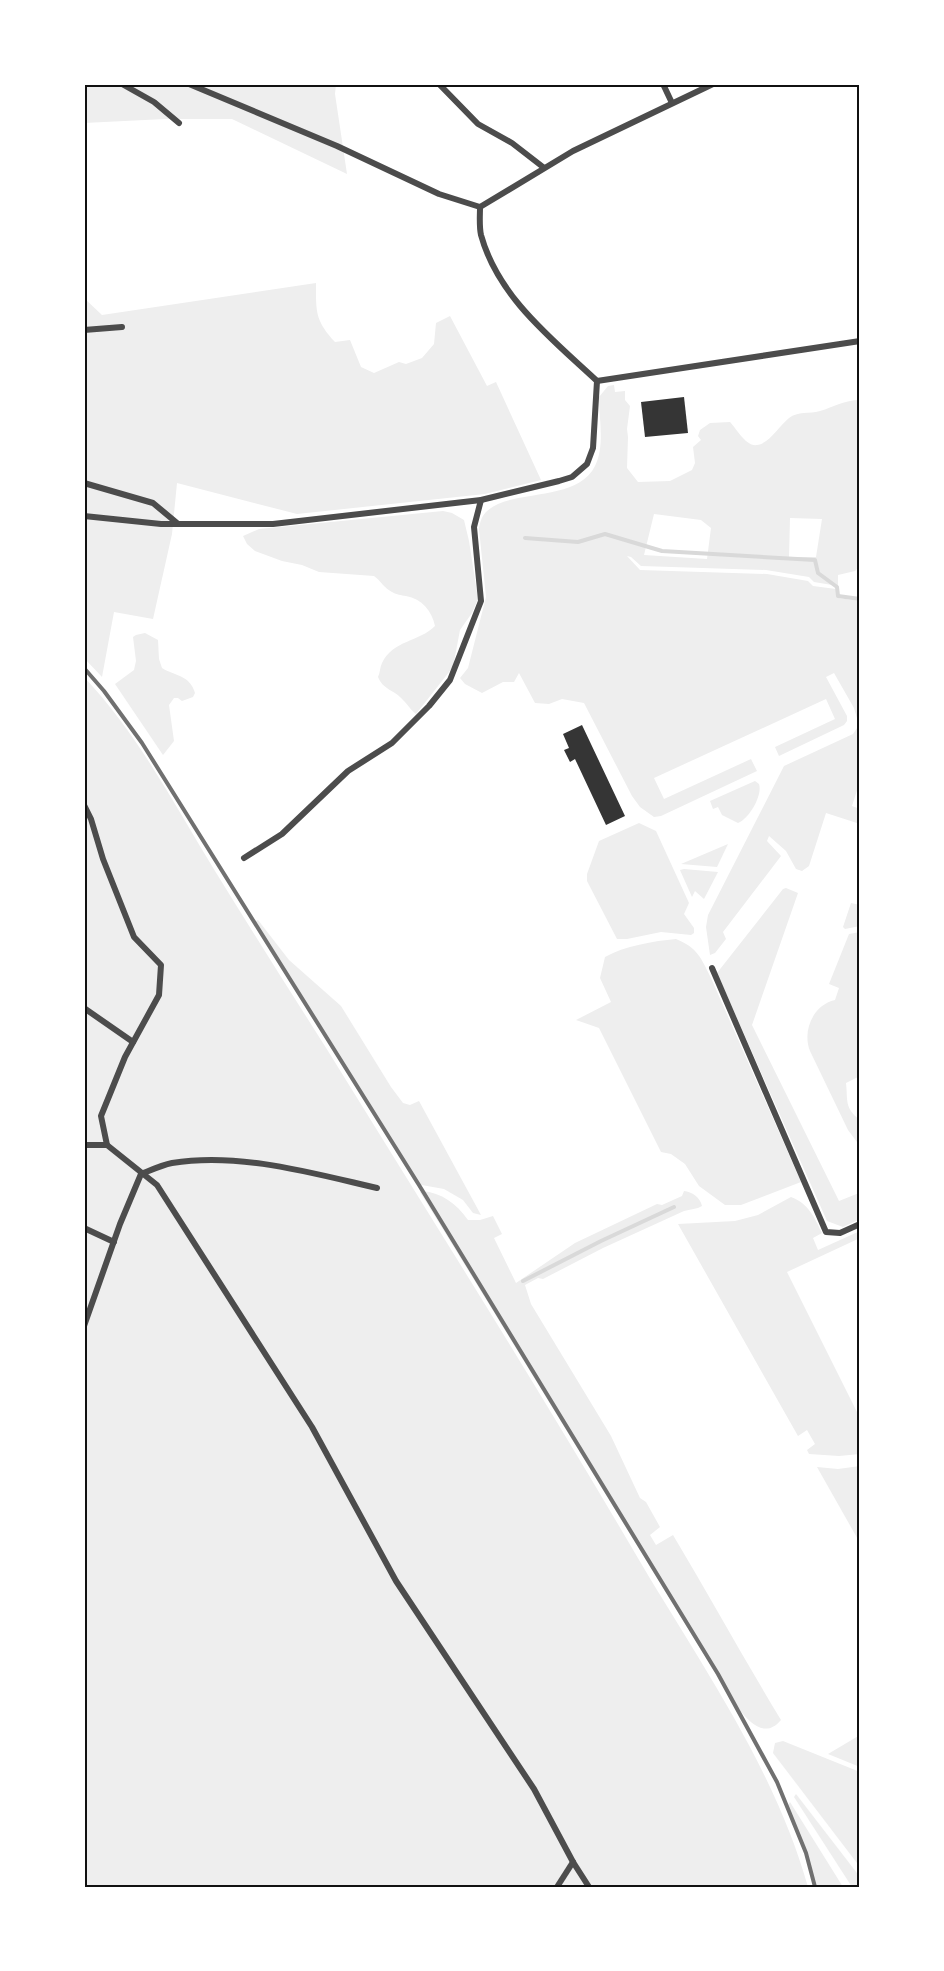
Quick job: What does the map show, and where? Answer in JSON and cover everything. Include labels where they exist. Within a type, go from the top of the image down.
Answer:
[{"type":"street","points":[[122,84],[154,102],[178,123]]},
{"type":"street","points":[[189,84],[337,146],[439,194],[480,207]]},
{"type":"street","points":[[439,84],[478,124],[512,143],[543,167]]},
{"type":"street","points":[[663,84],[672,103]]},
{"type":"street","points":[[480,207],[573,151],[713,84]]},
{"type":"street","points":[[84,516],[161,524],[273,524],[481,500],[572,477],[587,464],[593,448],[597,381],[518,305],[503,283],[490,259],[481,233],[480,207]]},
{"type":"street","points":[[84,330],[122,327]]},
{"type":"street","points":[[597,381],[860,341]]},
{"type":"street","points":[[84,483],[153,503],[177,523]]},
{"type":"street","points":[[244,858],[282,834],[348,771],[392,743],[429,706],[450,680],[481,601],[474,527],[481,500]]},
{"type":"street","points":[[84,805],[134,937],[161,965],[159,995],[133,1042],[101,1116],[108,1145],[157,1185],[312,1427],[396,1581],[534,1790],[589,1887]]},
{"type":"street","points":[[712,968],[826,1232],[834,1234],[860,1224]]},
{"type":"street","points":[[84,1008],[133,1042]]},
{"type":"street","points":[[84,1146],[108,1145]]},
{"type":"street","points":[[84,1326],[141,1174],[170,1164],[207,1160],[278,1166],[377,1188]]},
{"type":"street","points":[[84,1228],[114,1242]]},
{"type":"street","points":[[557,1887],[573,1862]]},
{"type":"shaded area","points":[[84,84],[336,84],[335,94],[347,174],[232,119],[165,119],[84,123]]},
{"type":"shaded area","points":[[316,283],[318,315],[324,328],[335,342],[350,340],[361,367],[374,373],[399,362],[406,364],[422,358],[434,344],[436,323],[450,316],[487,386],[496,382],[541,480],[485,494],[297,514],[177,483],[172,534],[153,619],[114,612],[102,677],[84,658],[84,298],[102,315]]},
{"type":"shaded area","points":[[614,385],[615,392],[625,391],[625,400],[630,406],[627,429],[627,468],[638,482],[670,481],[692,470],[695,463],[693,447],[701,440],[698,436],[700,430],[710,423],[730,422],[745,440],[757,445],[770,438],[792,416],[860,400],[860,566],[855,571],[838,575],[838,586],[814,582],[809,577],[766,570],[641,566],[627,556],[640,570],[767,574],[808,581],[813,586],[836,589],[838,598],[860,601],[860,781],[852,806],[860,809],[860,824],[826,813],[809,866],[802,871],[796,869],[786,851],[769,836],[767,841],[781,856],[723,932],[726,939],[715,953],[710,955],[706,927],[708,915],[784,766],[853,734],[859,725],[854,708],[834,673],[826,677],[847,716],[844,725],[779,756],[775,747],[835,719],[826,699],[654,778],[664,799],[751,759],[757,771],[661,816],[654,817],[640,807],[632,796],[584,703],[562,699],[549,704],[535,703],[519,673],[514,682],[503,682],[482,693],[465,684],[460,678],[468,668],[486,597],[479,529],[482,518],[486,512],[497,505],[559,490],[586,478],[595,466],[600,450],[599,397],[608,386]],"holes":[[[654,514],[701,520],[711,528],[707,559],[644,555]],[[790,518],[822,519],[816,557],[789,557]]]},
{"type":"shaded area","points":[[443,511],[464,520],[478,599],[472,613],[460,630],[453,667],[416,714],[400,697],[383,685],[378,677],[387,655],[399,645],[422,635],[435,626],[425,606],[417,600],[389,590],[374,576],[319,572],[255,551],[247,544],[243,536],[259,529]]},
{"type":"shaded area","points":[[145,633],[158,640],[162,668],[186,679],[195,693],[193,697],[182,701],[174,698],[169,705],[174,741],[163,755],[115,684],[134,670],[136,661],[133,637]]},
{"type":"shaded area","points":[[84,677],[121,722],[154,770],[520,1361],[707,1671],[754,1754],[775,1797],[808,1887],[84,1887]]},
{"type":"shaded area","points":[[755,781],[759,784],[759,794],[754,806],[742,821],[738,823],[722,815],[718,807],[713,809],[710,801]]},
{"type":"shaded area","points":[[639,823],[656,831],[689,903],[684,914],[694,928],[694,933],[691,935],[661,932],[617,939],[587,881],[587,874],[599,841]]},
{"type":"shaded area","points":[[728,844],[717,867],[681,864]]},
{"type":"shaded area","points":[[680,870],[718,872],[704,899],[695,891],[692,897]]},
{"type":"shaded area","points":[[786,888],[798,893],[752,1025],[839,1201],[859,1193],[860,1195],[860,1219],[843,1227],[827,1221],[717,973]]},
{"type":"shaded area","points":[[851,903],[860,905],[860,926],[845,929],[843,927]]},
{"type":"shaded area","points":[[258,920],[289,960],[341,1006],[403,1103],[410,1105],[419,1101],[481,1215],[473,1213],[463,1200],[444,1189],[416,1184],[254,922]]},
{"type":"shaded area","points":[[860,932],[860,1076],[846,1083],[849,1108],[860,1120],[860,1146],[848,1130],[810,1051],[807,1035],[815,1013],[827,1003],[835,1000],[839,988],[829,984],[849,934]]},
{"type":"shaded area","points":[[676,939],[698,954],[711,978],[801,1182],[741,1205],[725,1205],[699,1186],[685,1164],[671,1154],[661,1152],[599,1028],[576,1020],[611,1002],[600,978],[605,957],[630,947]]},
{"type":"shaded area","points":[[684,1191],[698,1198],[702,1206],[684,1211],[603,1248],[543,1279],[538,1278],[525,1285],[531,1304],[611,1436],[640,1498],[646,1502],[660,1527],[650,1535],[656,1545],[673,1535],[781,1720],[772,1727],[763,1728],[754,1725],[738,1708],[719,1679],[420,1192],[448,1200],[468,1220],[480,1220],[493,1216],[502,1234],[494,1238],[516,1283],[575,1243],[657,1204],[662,1205],[682,1196]]},
{"type":"shaded area","points":[[791,1197],[802,1203],[817,1222],[822,1233],[813,1238],[818,1250],[860,1231],[860,1238],[787,1272],[860,1418],[860,1454],[839,1456],[809,1454],[807,1450],[815,1444],[807,1430],[798,1436],[678,1224],[735,1221],[758,1215]]},
{"type":"shaded area","points":[[860,1466],[860,1543],[817,1467],[838,1469]]},
{"type":"shaded area","points":[[860,1735],[860,1767],[828,1754]]},
{"type":"shaded area","points":[[783,1741],[860,1772],[860,1867],[773,1753],[775,1743]]},
{"type":"shaded area","points":[[796,1794],[860,1877],[860,1887],[852,1887],[794,1797]]},
{"type":"shaded area","points":[[790,1802],[843,1887],[816,1887],[807,1856],[787,1807]]},
{"type":"building","points":[[684,397],[688,433],[645,437],[641,402]]},
{"type":"building","points":[[582,725],[625,816],[606,825],[575,759],[570,762],[564,750],[569,748],[563,734]]},
{"type":"waterway","points":[[525,538],[578,542],[605,534],[662,551],[815,560],[818,573],[837,587],[838,596],[860,599]]},
{"type":"waterway","points":[[523,1281],[674,1207]]},
{"type":"railway","points":[[84,668],[142,743],[419,1185],[718,1674],[777,1782],[806,1853],[815,1887]]}]
